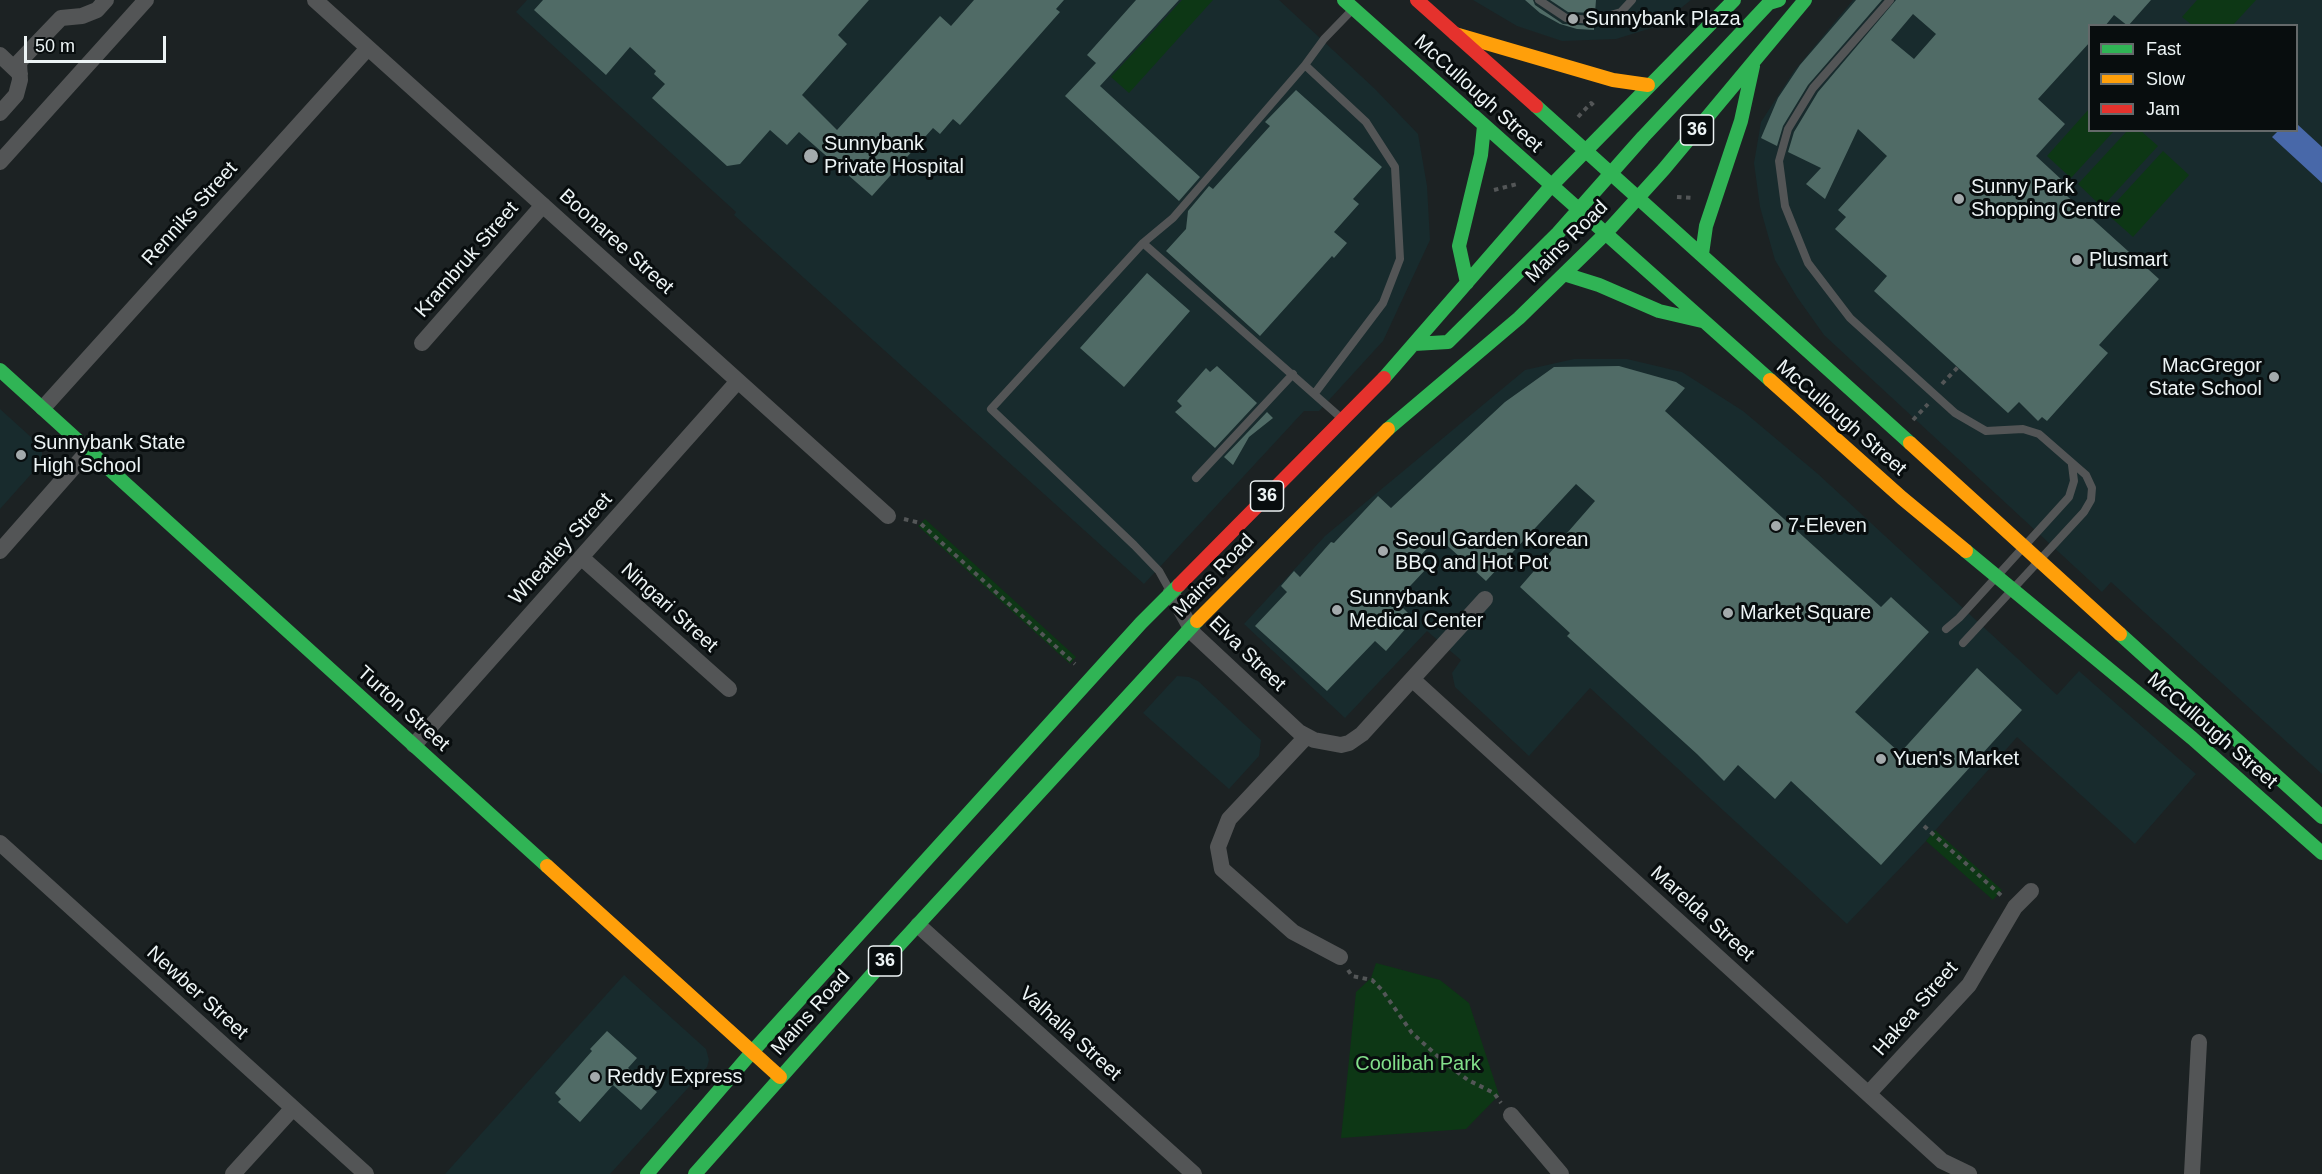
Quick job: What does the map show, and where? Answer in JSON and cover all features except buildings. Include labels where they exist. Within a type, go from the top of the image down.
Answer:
[{"type":"main road","name":"McCullough Street","points":[[1418,0],[1702,254],[2322,817]]},
{"type":"main road","name":"Mains Road","points":[[647,1174],[752,1052],[1171,592],[1343,420],[1414,344],[1584,150],[1734,0]]},
{"type":"main road","points":[[1414,344],[1448,342],[1579,210],[1769,3],[1779,0]]},
{"type":"main road","name":"Mains Road","points":[[695,1174],[780,1077],[1190,628],[1383,433],[1519,318],[1605,234],[1664,170],[1805,0]]},
{"type":"main road","name":"McCullough Street","points":[[1348,4],[1902,498],[2192,738],[2322,854]]},
{"type":"main road","points":[[1455,34],[1613,80],[1648,85]]},
{"type":"main road","points":[[1702,254],[1706,226],[1742,121],[1754,62]]},
{"type":"main road","points":[[1467,283],[1459,246],[1481,155],[1484,126]]},
{"type":"main road","points":[[1564,274],[1599,285],[1659,311],[1702,321]]},
{"type":"main road","name":"Turton Street","points":[[0,370],[780,1077]]},
{"type":"street","points":[[0,113],[16,95],[20,62],[61,18],[82,16],[97,10],[106,0]]},
{"type":"street","points":[[0,162],[146,0]]},
{"type":"street","name":"Boonaree Street","points":[[315,0],[888,516]]},
{"type":"street","name":"Renniks Street","points":[[43,408],[368,48]]},
{"type":"street","points":[[0,55],[20,74]]},
{"type":"street","name":"Krambruk Street","points":[[422,343],[543,205]]},
{"type":"street","name":"Wheatley Street","points":[[414,745],[738,381]]},
{"type":"street","points":[[0,551],[89,450]]},
{"type":"street","name":"Ningari Street","points":[[582,558],[729,689]]},
{"type":"street","name":"Elva Street","points":[[1171,592],[1190,628],[1203,642],[1306,737]]},
{"type":"street","points":[[1340,957],[1293,932],[1222,869],[1218,847],[1229,819],[1306,737],[1331,744],[1348,743],[1362,734],[1485,599]]},
{"type":"street","name":"Marelda Street","points":[[1412,679],[1942,1161],[1969,1174]]},
{"type":"street","name":"Newber Street","points":[[0,843],[366,1174]]},
{"type":"street","name":"Hakea Street","points":[[1869,1094],[1968,985],[2015,907],[2031,891]]},
{"type":"street","name":"Valhalla Street","points":[[918,925],[1194,1174]]},
{"type":"street","points":[[2192,1174],[2199,1042]]},
{"type":"street","points":[[233,1174],[293,1108]]},
{"type":"street","points":[[1511,1115],[1561,1174]]},
{"type":"lane","points":[[1539,0],[1566,18],[1593,20],[1621,12],[1632,0]]},
{"type":"lane","points":[[1890,0],[1813,88],[1788,129],[1779,161],[1785,206],[1808,263],[1850,318],[1955,413],[1978,428],[1995,431],[2023,429],[2039,434],[2090,481],[2092,488],[2091,500],[2084,512],[1963,643]]},
{"type":"lane","points":[[1171,592],[1159,572],[1134,544],[991,409],[1143,243],[1173,218],[1305,65],[1348,4]]},
{"type":"lane","points":[[1305,65],[1366,122],[1395,167],[1400,259],[1383,303],[1315,393]]},
{"type":"lane","points":[[1143,243],[1343,420]]},
{"type":"lane","points":[[1196,478],[1293,374]]},
{"type":"lane","points":[[1946,628],[1959,618],[2069,497],[2074,481],[2072,465]]},
{"type":"path","points":[[1576,119],[1591,103],[1596,108]]},
{"type":"path","points":[[1490,191],[1517,184]]},
{"type":"path","points":[[1939,387],[1958,367]]},
{"type":"path","points":[[1912,421],[1929,402]]},
{"type":"path","points":[[888,516],[920,523],[1079,667]]},
{"type":"path","points":[[1924,826],[2015,907]]},
{"type":"path","points":[[1340,957],[1352,976],[1372,980],[1382,990],[1413,1033],[1444,1062],[1468,1080],[1494,1093],[1511,1115]]},
{"type":"shaded area","points":[[527,0],[1279,0],[1375,89],[1418,134],[1427,186],[1430,240],[1383,341],[1319,411],[1304,411],[1144,584],[734,215],[736,212],[516,12]]},
{"type":"shaded area","name":"Sunnybank Plaza","points":[[1473,0],[1691,0],[1658,26],[1616,39],[1562,41],[1517,26]]},
{"type":"shaded area","points":[[1853,0],[2322,0],[2322,774],[2111,582],[2102,592],[1824,335],[1797,297],[1775,260],[1760,207],[1754,163],[1761,122],[1794,71]]},
{"type":"shaded area","points":[[1574,359],[1627,359],[1682,372],[1743,411],[1818,474],[2057,695],[2079,671],[2196,774],[2135,844],[2017,737],[1926,841],[1847,924],[1590,688],[1529,756],[1455,687],[1452,673],[1461,660],[1427,631],[1345,718],[1244,624],[1325,536],[1525,370]]},
{"type":"shaded area","name":"Sunnybank State High School","points":[[0,409],[42,447],[42,462],[0,509]]},
{"type":"shaded area","points":[[1177,676],[1189,677],[1198,681],[1261,740],[1259,756],[1229,789],[1143,713]]},
{"type":"shaded area","points":[[624,975],[706,1049],[709,1060],[707,1067],[610,1174],[445,1174]]},
{"type":"green space","points":[[1182,0],[1213,0],[1129,93],[1111,77]]},
{"type":"green space","points":[[2197,0],[2256,0],[2234,24],[2191,24],[2182,17]]},
{"type":"green space","points":[[2088,110],[2088,132],[2113,132],[2071,178],[2047,156]]},
{"type":"green space","points":[[2126,132],[2142,132],[2158,146],[2102,207],[2078,184]]},
{"type":"green space","points":[[2163,151],[2189,175],[2133,237],[2106,213]]},
{"type":"green space","points":[[925,519],[1076,657],[1070,664],[918,526]]},
{"type":"green space","points":[[1935,830],[2002,890],[1993,900],[1926,841]]},
{"type":"green space","name":"Coolibah Park","points":[[1376,963],[1440,980],[1469,1003],[1499,1095],[1466,1129],[1341,1138],[1356,992],[1371,978]]},
{"type":"water","points":[[2298,125],[2322,147],[2322,183],[2272,137],[2277,132],[2298,132]]},
{"type":"traffic: fast","points":[[1344,0],[1770,380]]},
{"type":"traffic: fast","points":[[1384,378],[1551,186],[1734,0]]},
{"type":"traffic: fast","points":[[1414,344],[1448,342],[1558,233],[1643,137],[1769,3],[1779,0]]},
{"type":"traffic: fast","points":[[1388,429],[1519,318],[1605,234],[1664,169],[1805,0]]},
{"type":"traffic: fast","points":[[1702,254],[1706,226],[1741,121],[1753,66]]},
{"type":"traffic: fast","points":[[1536,106],[1910,443]]},
{"type":"traffic: fast","points":[[1467,283],[1459,246],[1481,155],[1484,126]]},
{"type":"traffic: fast","points":[[1564,274],[1599,285],[1659,311],[1702,321]]},
{"type":"traffic: fast","points":[[0,370],[547,866]]},
{"type":"traffic: fast","points":[[1966,551],[2192,738],[2322,853]]},
{"type":"traffic: fast","points":[[647,1174],[752,1052],[1141,623],[1179,585]]},
{"type":"traffic: fast","points":[[695,1174],[877,969],[1197,621]]},
{"type":"traffic: fast","points":[[2120,634],[2322,817]]},
{"type":"traffic: slow","points":[[1455,34],[1613,80],[1648,85]]},
{"type":"traffic: slow","points":[[1770,380],[1902,498],[1966,551]]},
{"type":"traffic: slow","points":[[1197,621],[1388,429]]},
{"type":"traffic: slow","points":[[1910,443],[2120,634]]},
{"type":"traffic: slow","points":[[547,866],[780,1077]]},
{"type":"traffic: jam","points":[[1417,0],[1536,106]]},
{"type":"traffic: jam","points":[[1179,585],[1384,378]]},
{"type":"place","name":"Sunnybank Plaza","points":[[1573,19]]},
{"type":"place","name":"Sunnybank Private Hospital","points":[[811,156]]},
{"type":"place","name":"Sunny Park Shopping Centre","points":[[1959,199]]},
{"type":"place","name":"Plusmart","points":[[2077,260]]},
{"type":"place","name":"MacGregor State School","points":[[2274,377]]},
{"type":"place","name":"Sunnybank State High School","points":[[21,455]]},
{"type":"place","name":"7-Eleven","points":[[1776,526]]},
{"type":"place","name":"Seoul Garden Korean BBQ and Hot Pot","points":[[1383,551]]},
{"type":"place","name":"Sunnybank Medical Center","points":[[1337,610]]},
{"type":"place","name":"Market Square","points":[[1728,613]]},
{"type":"place","name":"Yuen's Market","points":[[1881,759]]},
{"type":"place","name":"Reddy Express","points":[[595,1077]]}]
